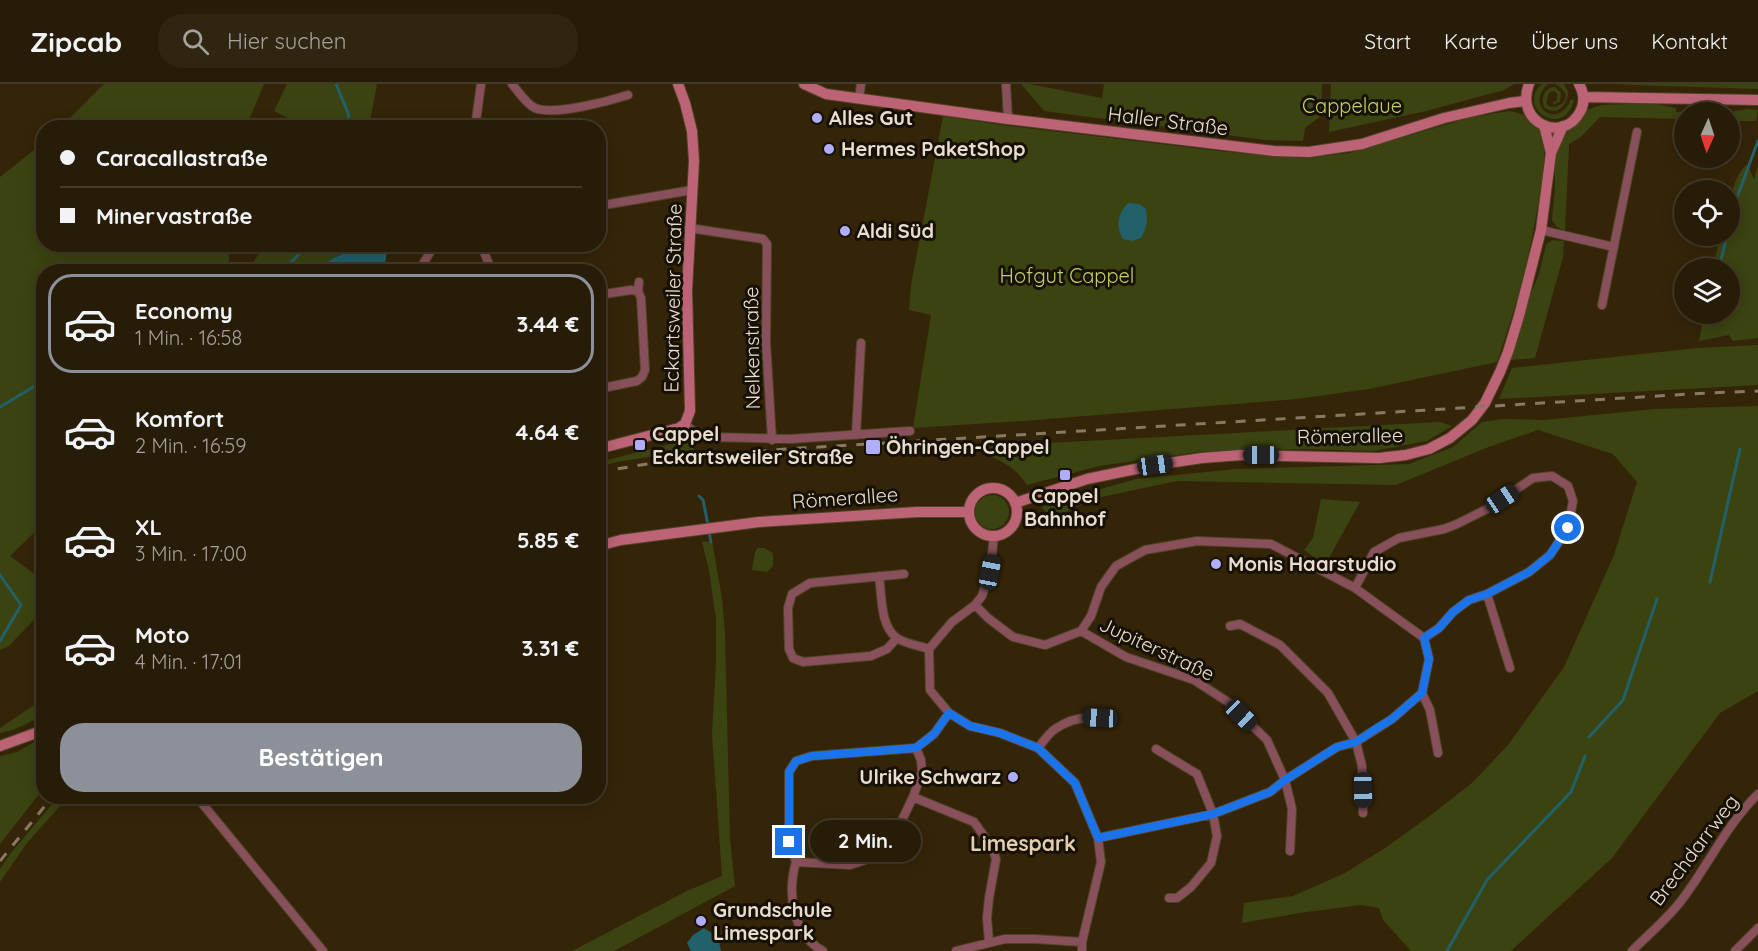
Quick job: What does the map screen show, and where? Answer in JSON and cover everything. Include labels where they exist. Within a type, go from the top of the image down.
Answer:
[{"type":"street","points":[[476,120],[481,84]]},
{"type":"street","points":[[513,84],[529,104],[537,109],[547,110],[614,100],[628,94]]},
{"type":"street","name":"Eckartsweiler Straße","points":[[678,84],[686,103],[693,131],[687,290],[690,411],[685,424]]},
{"type":"street","points":[[859,99],[861,84]]},
{"type":"street","points":[[1006,84],[1008,119]]},
{"type":"street","points":[[1529,84],[1526,101],[1531,116],[1544,125],[1563,126]]},
{"type":"street","points":[[1579,84],[1584,97],[1758,100]]},
{"type":"street","name":"Haller Straße","points":[[809,85],[826,94],[859,99],[1274,152],[1309,152],[1362,144],[1444,117],[1526,101]]},
{"type":"street","name":"Römerallee","points":[[1015,503],[1088,479],[1155,465],[1241,455],[1379,458],[1406,455],[1429,449],[1450,438],[1472,420],[1485,404],[1500,372],[1519,316],[1541,230],[1551,153],[1563,126],[1578,115],[1584,97]]},
{"type":"street","name":"Römerallee","points":[[1544,125],[1551,153]]},
{"type":"street","points":[[1602,305],[1637,132]]},
{"type":"street","points":[[606,205],[692,190]]},
{"type":"street","name":"Nelkenstraße","points":[[685,424],[697,435],[707,437],[772,440],[766,342],[767,244],[764,239],[689,228]]},
{"type":"street","points":[[1541,230],[1614,247]]},
{"type":"street","points":[[606,294],[631,290],[638,286],[641,298],[645,370],[637,381],[606,387]]},
{"type":"street","points":[[856,435],[861,343]]},
{"type":"street","points":[[606,447],[671,431],[685,424]]},
{"type":"street","points":[[772,440],[910,431]]},
{"type":"street","points":[[1355,588],[1374,552],[1399,538],[1444,530],[1487,509],[1533,478],[1552,476],[1568,486],[1574,501],[1568,528],[1550,555],[1529,572],[1487,594],[1469,600],[1453,612],[1439,628],[1424,638]]},
{"type":"street","points":[[991,489],[1005,492],[1015,503],[1015,522],[1006,532],[994,536],[981,533],[970,519],[970,504],[982,491],[991,489]]},
{"type":"street","name":"Römerallee","points":[[606,544],[759,522],[917,512],[969,512]]},
{"type":"street","points":[[956,951],[1005,939],[1082,946],[1101,862],[1098,838],[1075,783],[1038,748],[1000,733],[970,726],[949,713],[930,690],[929,649],[952,622],[975,605],[982,596],[990,572],[994,536]]},
{"type":"street","points":[[975,605],[1013,637],[1045,645],[1081,631],[1091,616],[1101,587],[1116,566],[1145,550],[1197,541],[1271,544],[1355,588],[1424,638],[1429,659],[1422,693],[1430,710],[1438,753]]},
{"type":"street","points":[[897,638],[887,649],[871,656],[803,662],[794,658],[789,649],[788,608],[792,594],[810,583],[904,574]]},
{"type":"street","points":[[879,576],[883,614],[887,625],[897,638],[929,649]]},
{"type":"street","points":[[1487,594],[1510,668]]},
{"type":"street","points":[[1230,626],[1240,624],[1280,645],[1329,693],[1356,742],[1362,766],[1363,813]]},
{"type":"street","name":"Jupiterstraße","points":[[1081,631],[1126,657],[1194,681],[1228,702],[1267,740],[1285,780],[1292,809],[1290,852]]},
{"type":"street","points":[[1098,838],[1213,814],[1270,792],[1337,747],[1356,742],[1392,719],[1422,693]]},
{"type":"street","points":[[823,951],[809,943],[793,913],[791,878],[796,862],[789,842],[789,772],[796,761],[812,756],[916,748],[934,734],[949,713]]},
{"type":"street","points":[[1038,748],[1053,730],[1082,717],[1100,718],[1111,723]]},
{"type":"street","points":[[0,746],[36,733]]},
{"type":"street","points":[[796,862],[850,866],[877,856],[893,839],[913,797],[922,772],[921,760],[916,748]]},
{"type":"street","points":[[1156,749],[1197,774],[1213,814],[1216,836],[1211,863],[1191,887],[1177,898],[1169,898]]},
{"type":"street","name":"Brechdarrweg","points":[[1632,951],[1681,902],[1725,835],[1749,802],[1758,794]]},
{"type":"street","points":[[913,797],[974,822],[992,847],[996,859],[988,898],[989,942]]},
{"type":"street","points":[[203,804],[322,951]]},
{"type":"street","points":[[1735,951],[1758,928]]},
{"type":"green space","points":[[104,84],[264,84],[249,120],[68,120]]},
{"type":"green space","points":[[287,84],[377,84],[370,120],[291,120],[274,111]]},
{"type":"green space","points":[[1021,84],[1102,98],[1104,84],[1322,84],[1321,116],[1305,128],[1303,141],[1265,140],[1044,111]]},
{"type":"green space","name":"Cappelaue","points":[[1331,84],[1514,84],[1504,90],[1426,111],[1329,132]]},
{"type":"green space","points":[[1542,84],[1548,84],[1541,92],[1539,100],[1546,112],[1559,113],[1566,108],[1571,99],[1574,100],[1569,112],[1561,118],[1552,119],[1544,116],[1538,110],[1534,102],[1535,93]]},
{"type":"green space","points":[[1555,84],[1564,84],[1568,92],[1563,106],[1553,111],[1544,107],[1543,97],[1546,91],[1555,87],[1561,93],[1560,101],[1554,105],[1553,102],[1557,101],[1557,93],[1550,92],[1548,106],[1558,106],[1566,97],[1564,91]]},
{"type":"green space","points":[[1617,84],[1758,84],[1758,89],[1634,85]]},
{"type":"green space","points":[[1650,103],[1674,108],[1674,119],[1600,117],[1581,137],[1569,144],[1565,231],[1557,227],[1552,220],[1557,148],[1565,129],[1587,110],[1601,105]]},
{"type":"green space","points":[[1740,110],[1758,110],[1756,121],[1740,121]]},
{"type":"green space","name":"Hofgut Cappel","points":[[1509,111],[1526,116],[1539,129],[1544,145],[1544,162],[1527,260],[1517,301],[1497,362],[1369,389],[1297,399],[913,428],[931,315],[909,310],[911,285],[943,116],[1228,152],[1306,158],[1349,153],[1472,117]]},
{"type":"green space","points":[[36,149],[36,252],[228,252],[229,262],[229,264],[36,264],[36,531],[10,556],[36,575],[36,617],[9,646],[0,650],[0,177]]},
{"type":"green space","points":[[1747,164],[1754,179],[1758,165],[1758,338],[1733,341],[1729,335],[1699,341],[1702,324],[1740,324],[1740,258],[1715,258],[1718,246],[1740,246],[1740,180],[1736,180]]},
{"type":"green space","points":[[1552,240],[1564,241],[1563,257],[1535,358],[1510,360],[1529,298],[1539,274],[1546,245]]},
{"type":"green space","points":[[260,252],[350,252],[324,264],[252,264]]},
{"type":"green space","points":[[1758,345],[1758,385],[1499,399],[1512,368],[1697,348]]},
{"type":"green space","points":[[1758,406],[1758,691],[1720,713],[1612,858],[1511,951],[1411,951],[1383,920],[1379,908],[1361,905],[1242,923],[1244,903],[1293,896],[1345,873],[1388,846],[1473,782],[1508,745],[1564,667],[1614,555],[1637,482],[1613,454],[1538,430],[1491,446],[1396,485],[1177,481],[1092,499],[1053,519],[1041,507],[1136,479],[1236,469],[1409,464],[1453,447],[1482,422],[1503,419],[1544,420],[1654,409]]},
{"type":"green space","points":[[1440,422],[1452,426],[1427,441],[1373,451],[1304,449],[1198,452],[1099,466],[1027,485],[1008,465],[983,454],[992,446]]},
{"type":"green space","points":[[691,439],[694,450],[606,465],[606,460]]},
{"type":"green space","points":[[992,495],[1004,500],[1009,512],[1004,524],[992,529],[980,524],[975,512],[980,500]]},
{"type":"green space","points":[[1321,499],[1360,502],[1325,565],[1304,550],[1313,538]]},
{"type":"green space","points":[[712,541],[722,598],[725,633],[730,839],[735,886],[614,951],[572,951],[687,891],[722,876],[712,734],[716,619],[709,570],[702,542]]},
{"type":"green space","points":[[758,548],[764,548],[773,553],[773,566],[767,572],[752,570],[755,552]]},
{"type":"green space","points":[[36,704],[36,719],[13,730],[0,733],[0,728]]},
{"type":"green space","points":[[36,741],[36,798],[0,844],[0,756],[17,752]]},
{"type":"green space","points":[[52,804],[62,804],[27,843],[0,882],[0,869]]},
{"type":"water","points":[[1128,203],[1139,204],[1146,209],[1147,213],[1141,238],[1132,241],[1123,239],[1118,224],[1122,211]]},
{"type":"water","points":[[348,252],[387,252],[385,264],[324,264]]},
{"type":"water","points":[[704,928],[718,937],[721,951],[691,951],[687,943],[693,935]]},
{"type":"waterway","points":[[336,84],[349,120]]},
{"type":"waterway","points":[[1740,189],[1758,141]]},
{"type":"waterway","points":[[1722,258],[1724,246]]},
{"type":"waterway","points":[[290,264],[302,252]]},
{"type":"waterway","points":[[0,407],[36,385]]},
{"type":"waterway","points":[[1710,582],[1740,449]]},
{"type":"waterway","points":[[699,496],[703,500],[708,525]]},
{"type":"waterway","points":[[709,532],[711,542]]},
{"type":"waterway","points":[[0,575],[21,605],[0,641]]},
{"type":"waterway","points":[[1589,737],[1623,700],[1657,599]]},
{"type":"waterway","points":[[1447,951],[1487,880],[1571,792],[1585,756]]},
{"type":"railway","points":[[606,471],[690,457],[786,449],[1758,391]]},
{"type":"railway","points":[[0,861],[46,804]]},
{"type":"place","name":"Alles Gut","points":[[817,118]]},
{"type":"place","name":"Hermes PaketShop","points":[[829,149]]},
{"type":"place","name":"Aldi Süd","points":[[845,231]]},
{"type":"place","name":"Cappel Eckartsweiler Straße","points":[[640,445]]},
{"type":"place","name":"Öhringen-Cappel","points":[[873,447]]},
{"type":"place","name":"Cappel Bahnhof","points":[[1065,475]]},
{"type":"place","name":"Monis Haarstudio","points":[[1216,564]]},
{"type":"place","name":"Ulrike Schwarz","points":[[1013,777]]},
{"type":"place","name":"Grundschule Limespark","points":[[701,921]]},
{"type":"district","name":"Limespark","points":[[1023,844]]},
{"type":"route","points":[[789,842],[789,772],[796,761],[812,756],[916,748],[934,734],[949,713],[970,726],[1000,733],[1038,748],[1075,783],[1098,838],[1213,814],[1270,792],[1337,747],[1356,742],[1392,719],[1422,693],[1429,659],[1424,638],[1439,628],[1453,612],[1469,600],[1487,594],[1529,572],[1550,555],[1568,528]]}]
